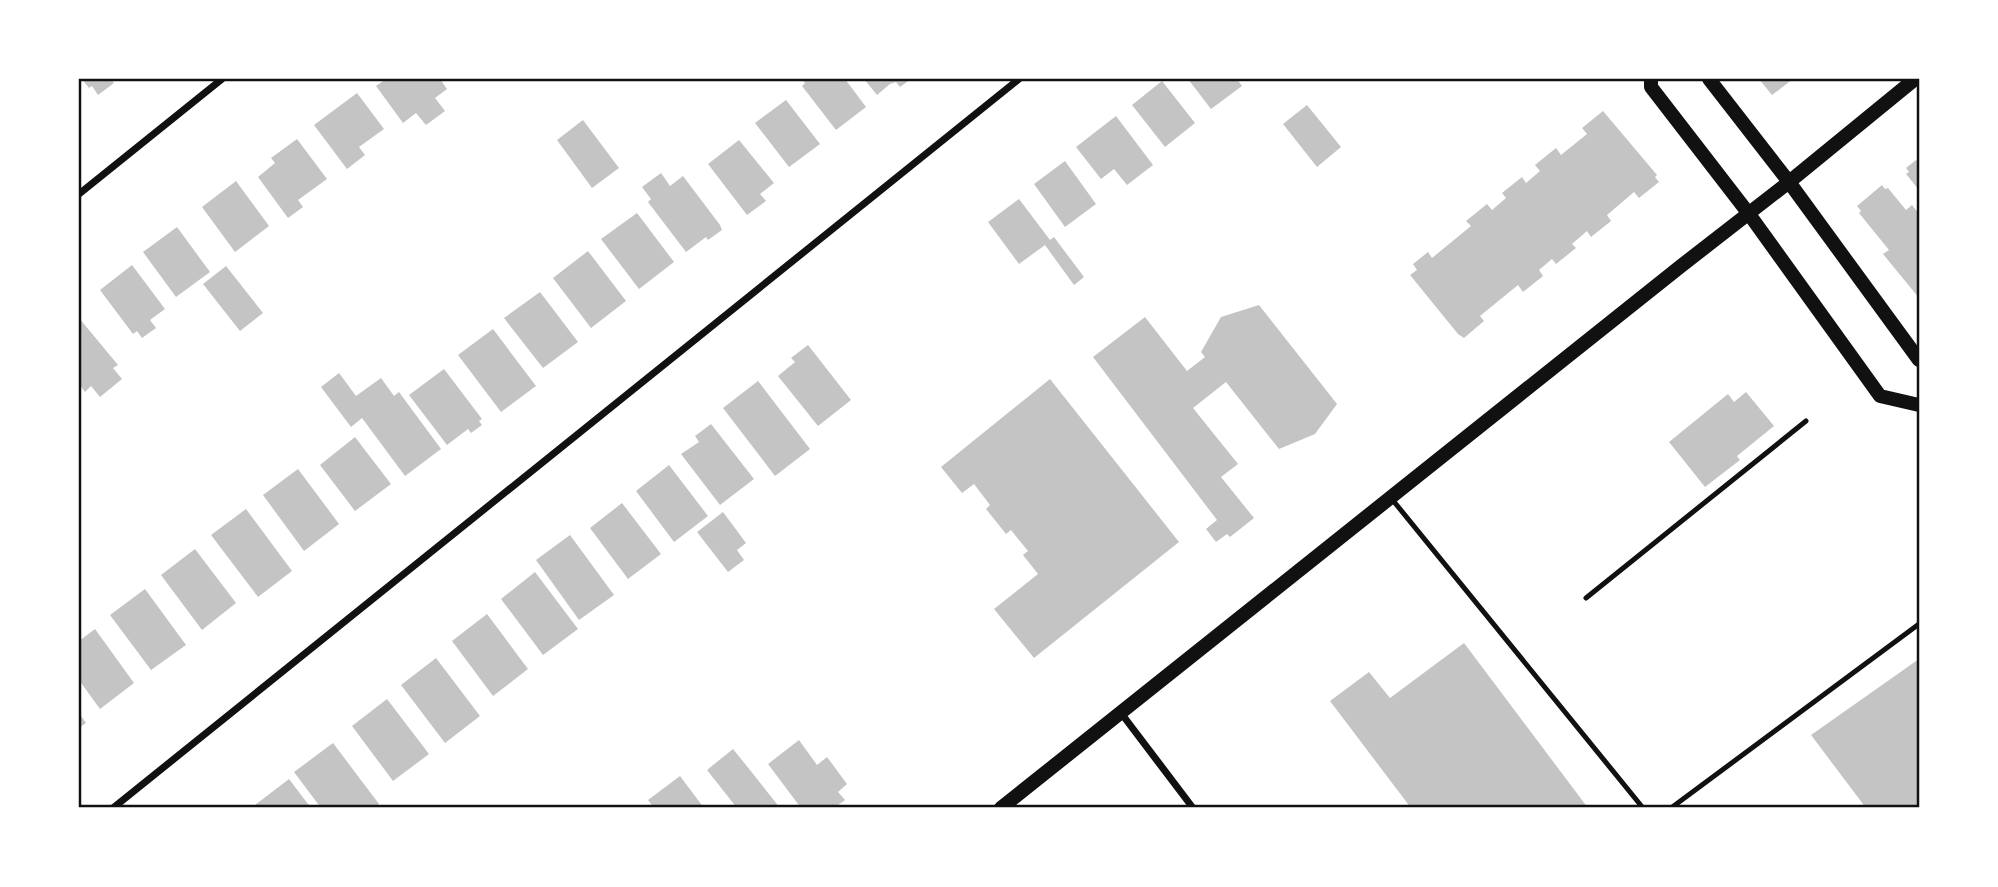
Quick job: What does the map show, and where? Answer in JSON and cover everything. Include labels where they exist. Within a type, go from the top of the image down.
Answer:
[{"type":"main road","points":[[1651,79],[1651,87],[1749,215],[1880,396],[1919,405]]},
{"type":"main road","points":[[1709,79],[1919,360]]},
{"type":"main road","points":[[1001,808],[1648,292],[1749,215],[1915,79]]},
{"type":"street","points":[[79,194],[222,79]]},
{"type":"street","points":[[113,808],[1019,79]]},
{"type":"street","points":[[1121,713],[1193,808]]},
{"type":"lane","points":[[1586,598],[1806,421]]},
{"type":"lane","points":[[1391,498],[1643,808]]},
{"type":"lane","points":[[1671,808],[1919,624]]},
{"type":"building","points":[[82,79],[111,79],[114,83],[98,95],[92,86],[89,88]]},
{"type":"building","points":[[386,79],[440,79],[447,89],[435,98],[445,111],[426,125],[416,113],[403,123],[376,86]]},
{"type":"building","points":[[802,79],[845,79],[866,107],[836,130],[802,86],[805,83]]},
{"type":"building","points":[[864,79],[911,79],[900,87],[896,82],[890,84],[877,95]]},
{"type":"building","points":[[1188,79],[1237,79],[1242,86],[1211,109]]},
{"type":"building","points":[[1759,79],[1793,79],[1772,95]]},
{"type":"building","points":[[1162,81],[1195,123],[1165,147],[1132,105]]},
{"type":"building","points":[[357,93],[384,129],[359,147],[365,155],[347,169],[314,125]]},
{"type":"building","points":[[786,100],[820,144],[789,167],[755,123]]},
{"type":"building","points":[[1307,105],[1341,147],[1317,167],[1283,124]]},
{"type":"building","points":[[1603,111],[1657,175],[1655,177],[1659,182],[1639,198],[1634,192],[1607,215],[1611,221],[1591,237],[1587,231],[1572,244],[1576,248],[1556,264],[1552,259],[1539,270],[1543,276],[1523,292],[1518,285],[1480,316],[1484,321],[1464,338],[1410,275],[1417,270],[1413,264],[1428,252],[1432,258],[1471,226],[1466,221],[1487,204],[1492,210],[1506,198],[1502,193],[1522,177],[1526,183],[1540,171],[1535,165],[1556,148],[1561,155],[1587,134],[1582,128]]},
{"type":"building","points":[[1116,116],[1153,165],[1127,185],[1114,169],[1101,179],[1076,147]]},
{"type":"building","points":[[583,120],[619,168],[592,188],[557,140]]},
{"type":"building","points":[[297,139],[327,179],[298,200],[303,207],[288,218],[258,177],[275,163],[271,158]]},
{"type":"building","points":[[739,140],[774,183],[760,194],[766,201],[747,215],[708,164]]},
{"type":"building","points":[[1916,160],[1919,163],[1919,190],[1906,174],[1909,172],[1906,168]]},
{"type":"building","points":[[1065,161],[1096,204],[1065,227],[1034,184]]},
{"type":"building","points":[[661,173],[670,186],[683,176],[722,230],[708,240],[706,237],[686,252],[648,202],[651,199],[642,187]]},
{"type":"building","points":[[236,181],[269,226],[235,252],[202,207]]},
{"type":"building","points":[[1882,185],[1885,189],[1888,188],[1906,210],[1912,205],[1919,214],[1919,298],[1883,254],[1889,250],[1859,213],[1861,211],[1857,206]]},
{"type":"building","points":[[1019,199],[1050,240],[1054,237],[1084,277],[1074,285],[1045,245],[1019,264],[988,222]]},
{"type":"building","points":[[637,213],[674,262],[639,289],[601,239]]},
{"type":"building","points":[[177,227],[210,272],[176,297],[143,252]]},
{"type":"building","points":[[588,251],[626,301],[591,328],[553,278]]},
{"type":"building","points":[[132,265],[165,309],[150,320],[156,328],[142,338],[137,331],[133,334],[100,290]]},
{"type":"building","points":[[226,266],[263,313],[240,331],[203,284]]},
{"type":"building","points":[[540,292],[578,342],[543,368],[504,318]]},
{"type":"building","points":[[1259,305],[1337,404],[1315,434],[1279,449],[1226,382],[1193,408],[1238,464],[1221,477],[1254,518],[1230,537],[1227,534],[1216,542],[1206,529],[1217,520],[1093,357],[1145,317],[1187,371],[1205,357],[1201,352],[1221,317]]},
{"type":"building","points":[[79,318],[118,365],[113,368],[122,379],[100,397],[91,386],[85,392],[79,384]]},
{"type":"building","points":[[493,329],[536,386],[501,412],[458,355]]},
{"type":"building","points":[[808,345],[851,400],[818,426],[778,376],[795,362],[791,358]]},
{"type":"building","points":[[444,369],[482,419],[479,421],[482,425],[471,433],[468,429],[447,445],[409,395]]},
{"type":"building","points":[[339,373],[356,396],[381,378],[394,396],[399,392],[441,449],[405,476],[362,418],[351,427],[321,387]]},
{"type":"building","points":[[1050,379],[1179,542],[1034,658],[994,609],[1038,574],[1023,555],[1028,551],[1011,530],[1006,534],[986,509],[990,505],[974,484],[962,493],[941,467]]},
{"type":"building","points":[[758,381],[810,449],[775,476],[723,408]]},
{"type":"building","points":[[1746,392],[1774,426],[1737,456],[1740,460],[1705,487],[1669,442],[1728,394],[1734,402]]},
{"type":"building","points":[[711,424],[754,479],[720,505],[681,454],[699,442],[695,436]]},
{"type":"building","points":[[355,437],[391,484],[355,511],[320,465]]},
{"type":"building","points":[[669,465],[708,516],[674,542],[636,491]]},
{"type":"building","points":[[298,469],[339,524],[304,551],[263,495]]},
{"type":"building","points":[[622,503],[661,554],[628,579],[590,528]]},
{"type":"building","points":[[246,509],[292,571],[258,597],[211,535]]},
{"type":"building","points":[[723,512],[746,543],[737,550],[744,560],[728,572],[697,532]]},
{"type":"building","points":[[570,535],[614,595],[579,620],[536,560]]},
{"type":"building","points":[[195,549],[236,603],[202,630],[161,575]]},
{"type":"building","points":[[535,572],[578,629],[543,655],[501,599]]},
{"type":"building","points":[[145,589],[186,645],[151,670],[110,615]]},
{"type":"building","points":[[487,614],[528,669],[493,696],[452,641]]},
{"type":"building","points":[[95,629],[134,683],[100,709],[79,680],[79,641]]},
{"type":"building","points":[[1464,643],[1588,808],[1411,808],[1330,701],[1369,672],[1390,698]]},
{"type":"building","points":[[436,658],[480,716],[445,743],[401,685]]},
{"type":"building","points":[[1919,659],[1919,808],[1866,808],[1811,735]]},
{"type":"building","points":[[387,699],[429,754],[393,781],[352,726]]},
{"type":"building","points":[[79,713],[86,723],[79,728]]},
{"type":"building","points":[[799,740],[817,765],[827,757],[847,784],[838,792],[845,800],[834,808],[801,808],[768,764]]},
{"type":"building","points":[[333,743],[379,804],[373,808],[321,808],[294,772]]},
{"type":"building","points":[[733,749],[780,808],[737,808],[707,770]]},
{"type":"building","points":[[680,776],[704,808],[654,808],[648,800]]},
{"type":"building","points":[[289,779],[311,808],[257,808],[255,805]]}]
